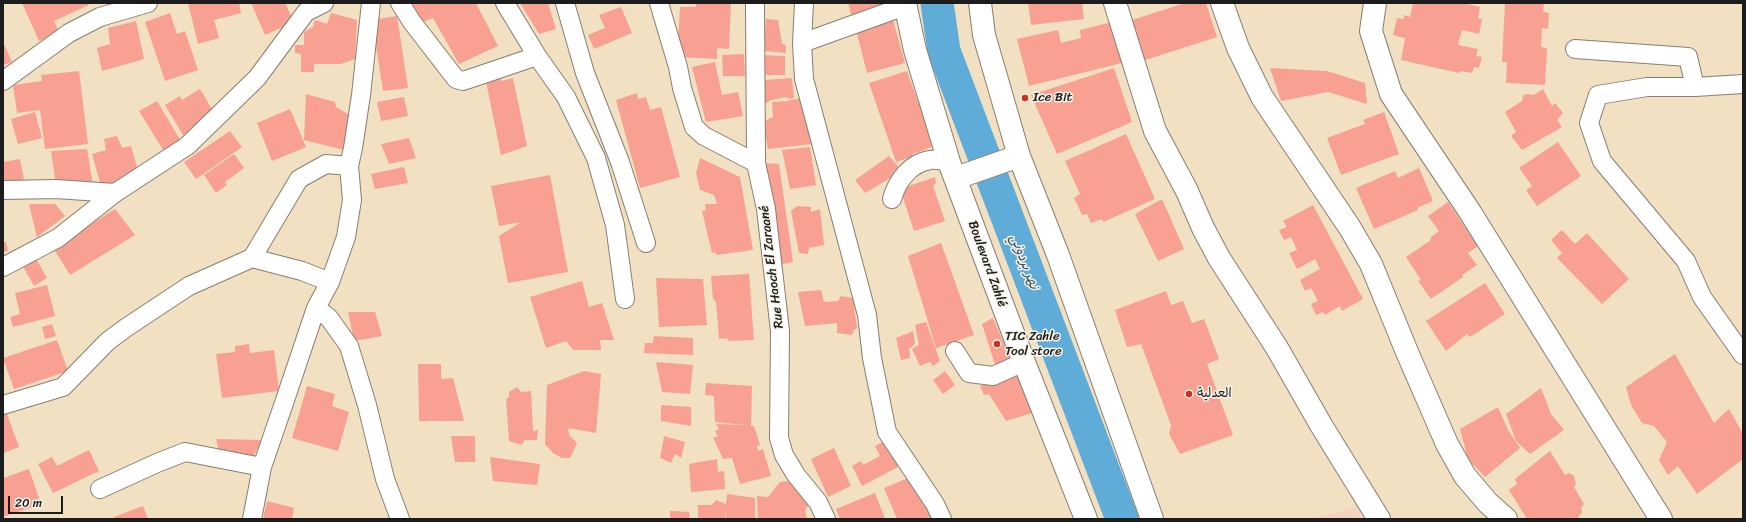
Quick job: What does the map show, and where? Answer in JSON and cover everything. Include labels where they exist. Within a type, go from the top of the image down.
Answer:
[{"type":"main road","points":[[980,3],[984,35],[1019,156],[1058,255],[1152,519]]},
{"type":"main road","points":[[1115,3],[1155,130],[1187,191],[1203,228],[1219,258],[1276,348],[1320,425],[1379,519]]},
{"type":"main road","points":[[1222,3],[1238,48],[1262,97],[1350,228],[1371,264],[1406,352],[1447,444],[1465,476],[1488,503],[1506,519]]},
{"type":"main road","points":[[1375,3],[1371,31],[1391,94],[1470,212],[1661,519]]},
{"type":"main road","name":"Boulevard Zahlé","points":[[905,4],[915,50],[952,170],[1024,362],[1086,519]]},
{"type":"main road","points":[[952,170],[1019,156]]},
{"type":"street","points":[[3,81],[69,33],[100,17],[148,3]]},
{"type":"street","points":[[3,267],[58,238],[115,193],[187,146],[257,78],[306,12],[324,3]]},
{"type":"street","points":[[252,519],[262,467],[316,308],[330,282],[346,237],[352,200],[348,166],[353,148],[361,95],[371,3]]},
{"type":"street","points":[[400,3],[412,22],[456,79],[463,81],[537,56]]},
{"type":"street","points":[[505,3],[537,56],[566,97],[596,158],[615,225],[626,299]]},
{"type":"street","points":[[565,3],[585,73],[620,162],[646,243]]},
{"type":"street","points":[[659,3],[694,127],[704,136],[756,163]]},
{"type":"street","name":"Rue Haoch El Zaraané","points":[[755,3],[756,163],[766,209],[780,331],[778,405],[779,438],[784,455],[796,475],[818,502],[826,519]]},
{"type":"street","points":[[804,3],[802,43],[804,80],[867,315],[872,358],[887,432],[935,504],[942,519]]},
{"type":"street","points":[[802,43],[905,4]]},
{"type":"street","points":[[1575,49],[1688,57],[1695,87]]},
{"type":"street","points":[[1743,84],[1695,87],[1646,87],[1598,95],[1589,123],[1602,161],[1686,262],[1702,298],[1743,355]]},
{"type":"street","points":[[892,199],[895,188],[915,165],[931,160],[952,170]]},
{"type":"street","points":[[3,405],[63,386],[108,340],[189,286],[252,258],[299,179],[326,164],[348,166]]},
{"type":"street","points":[[3,190],[56,190],[115,193]]},
{"type":"street","points":[[252,258],[302,271],[330,282]]},
{"type":"street","points":[[316,308],[329,318],[349,346],[367,404],[385,479],[400,519]]},
{"type":"street","points":[[955,351],[969,373],[981,375],[994,376],[1024,362]]},
{"type":"street","points":[[100,489],[157,462],[185,452],[262,467]]},
{"type":"shaded area","points":[[1356,507],[1363,519],[1309,519]]},
{"type":"building","points":[[22,3],[88,3],[89,5],[54,21],[59,32],[39,41]]},
{"type":"building","points":[[188,3],[239,3],[241,13],[214,20],[219,38],[198,44]]},
{"type":"building","points":[[251,3],[285,3],[294,22],[265,35]]},
{"type":"building","points":[[412,3],[476,3],[498,46],[459,64],[433,18],[423,22]]},
{"type":"building","points":[[520,3],[548,3],[556,29],[539,34]]},
{"type":"building","points":[[697,3],[731,3],[729,49],[717,48],[717,59],[677,57],[680,7],[695,7]]},
{"type":"building","points":[[848,3],[882,3],[884,12],[852,18]]},
{"type":"building","points":[[1028,3],[1082,3],[1084,19],[1031,25]]},
{"type":"building","points":[[1185,3],[1206,3],[1217,37],[1142,61],[1129,21]]},
{"type":"building","points":[[1413,3],[1464,3],[1480,7],[1478,18],[1482,19],[1479,34],[1462,30],[1458,45],[1478,49],[1476,56],[1482,57],[1479,68],[1474,67],[1472,73],[1460,71],[1459,73],[1401,60],[1405,38],[1393,35],[1397,18],[1404,19],[1404,15],[1410,17]]},
{"type":"building","points":[[1505,3],[1544,3],[1543,12],[1549,13],[1548,29],[1542,28],[1541,47],[1547,48],[1545,85],[1506,83],[1507,62],[1502,62]]},
{"type":"building","points":[[621,7],[632,33],[594,49],[588,35],[605,28],[599,15]]},
{"type":"building","points":[[170,13],[177,34],[185,31],[198,70],[165,81],[145,22]]},
{"type":"building","points":[[331,13],[357,20],[355,59],[341,64],[314,64],[314,72],[301,72],[301,54],[295,53],[295,45],[304,45],[304,32],[313,27],[315,20],[327,24]]},
{"type":"building","points":[[397,16],[408,88],[383,91],[372,20]]},
{"type":"building","points":[[766,19],[778,20],[782,44],[786,45],[786,53],[764,51]]},
{"type":"building","points":[[893,20],[905,63],[867,73],[856,30]]},
{"type":"building","points":[[136,21],[144,59],[102,71],[97,48],[110,44],[108,28]]},
{"type":"building","points":[[1112,22],[1122,63],[1029,86],[1017,39],[1058,30],[1061,43],[1081,38],[1080,30]]},
{"type":"building","points":[[3,42],[12,62],[3,65]]},
{"type":"building","points":[[744,54],[745,76],[723,76],[722,55]]},
{"type":"building","points":[[762,55],[785,56],[785,75],[763,75]]},
{"type":"building","points":[[715,62],[722,95],[738,92],[743,116],[706,122],[692,67]]},
{"type":"building","points":[[1114,68],[1132,122],[1057,154],[1031,95]]},
{"type":"building","points":[[1270,68],[1327,71],[1365,83],[1367,104],[1328,92],[1281,101]]},
{"type":"building","points":[[79,71],[88,144],[45,149],[40,110],[17,113],[13,85],[42,81],[41,75]]},
{"type":"building","points":[[907,71],[934,146],[913,154],[912,157],[896,162],[869,83]]},
{"type":"building","points":[[500,74],[501,81],[513,78],[527,146],[501,155],[485,77]]},
{"type":"building","points":[[792,78],[794,98],[789,99],[786,97],[771,100],[765,104],[765,80]]},
{"type":"building","points":[[200,89],[213,111],[208,120],[183,135],[165,105],[180,96],[182,100]]},
{"type":"building","points":[[1543,89],[1552,106],[1555,103],[1563,113],[1557,120],[1562,127],[1522,150],[1511,136],[1516,132],[1505,112],[1522,101],[1523,96],[1526,94],[1534,95]]},
{"type":"building","points":[[637,93],[638,99],[646,97],[650,110],[661,107],[680,177],[640,188],[616,100]]},
{"type":"building","points":[[306,94],[335,102],[336,107],[353,117],[348,151],[304,140]]},
{"type":"building","points":[[404,97],[408,116],[381,121],[377,102]]},
{"type":"building","points":[[802,98],[813,144],[768,149],[763,122],[773,117],[772,102]]},
{"type":"building","points":[[157,101],[182,143],[165,153],[139,111]]},
{"type":"building","points":[[290,109],[306,147],[272,161],[257,123]]},
{"type":"building","points":[[35,112],[42,138],[18,144],[11,119]]},
{"type":"building","points":[[1384,112],[1399,154],[1341,175],[1327,138],[1365,124],[1363,120]]},
{"type":"building","points":[[230,131],[242,147],[196,179],[184,162]]},
{"type":"building","points":[[1126,134],[1155,199],[1103,222],[1102,219],[1091,223],[1087,214],[1082,215],[1074,198],[1080,194],[1065,161]]},
{"type":"building","points":[[117,136],[122,148],[131,146],[139,174],[101,186],[92,154],[106,150],[104,139]]},
{"type":"building","points":[[409,138],[416,158],[389,164],[381,144]]},
{"type":"building","points":[[1558,142],[1581,176],[1537,206],[1526,190],[1532,186],[1519,168]]},
{"type":"building","points":[[810,147],[816,185],[790,189],[782,150]]},
{"type":"building","points":[[87,149],[93,185],[56,185],[51,151]]},
{"type":"building","points":[[234,154],[244,168],[225,182],[227,185],[216,193],[204,175]]},
{"type":"building","points":[[889,156],[902,171],[865,193],[855,180]]},
{"type":"building","points":[[700,158],[740,177],[753,250],[716,255],[715,252],[712,253],[702,211],[706,210],[705,204],[717,204],[714,195],[700,190],[696,173]]},
{"type":"building","points":[[20,159],[24,180],[3,183],[3,162]]},
{"type":"building","points":[[764,163],[779,164],[793,262],[778,265]]},
{"type":"building","points":[[404,167],[408,183],[375,189],[371,174]]},
{"type":"building","points":[[1419,168],[1433,201],[1417,208],[1418,210],[1374,229],[1356,188],[1395,171],[1398,178]]},
{"type":"building","points":[[550,175],[568,272],[508,283],[499,236],[521,222],[499,226],[491,186]]},
{"type":"building","points":[[935,177],[936,183],[933,186],[945,221],[914,231],[900,189]]},
{"type":"building","points":[[1162,199],[1184,249],[1158,261],[1135,214]]},
{"type":"building","points":[[1448,202],[1478,246],[1468,253],[1477,265],[1462,275],[1463,277],[1431,299],[1418,281],[1421,280],[1406,257],[1431,240],[1430,238],[1439,231],[1428,216]]},
{"type":"building","points":[[29,204],[55,204],[65,216],[37,237]]},
{"type":"building","points":[[1313,205],[1363,299],[1342,311],[1340,306],[1325,315],[1323,312],[1316,315],[1311,304],[1318,301],[1311,288],[1305,291],[1300,280],[1320,269],[1315,259],[1297,269],[1289,253],[1297,250],[1291,237],[1284,240],[1279,230],[1287,227],[1283,221]]},
{"type":"building","points":[[797,206],[811,207],[811,212],[820,209],[824,245],[809,248],[808,254],[799,253],[791,211]]},
{"type":"building","points":[[115,209],[135,235],[70,275],[53,248]]},
{"type":"building","points":[[1562,230],[1575,244],[1587,233],[1629,279],[1602,304],[1557,258],[1562,253],[1551,240]]},
{"type":"building","points":[[3,242],[6,242],[8,251],[3,252]]},
{"type":"building","points":[[941,243],[974,335],[936,348],[908,256]]},
{"type":"building","points":[[34,255],[47,278],[34,286],[21,263]]},
{"type":"building","points":[[749,274],[754,340],[729,341],[727,338],[719,339],[716,302],[713,299],[711,276]]},
{"type":"building","points":[[656,278],[703,279],[707,325],[659,327]]},
{"type":"building","points":[[582,281],[589,307],[602,303],[614,340],[600,340],[601,350],[573,350],[566,341],[546,348],[530,297]]},
{"type":"building","points":[[1485,283],[1505,314],[1470,337],[1467,334],[1446,351],[1426,321]]},
{"type":"building","points":[[47,285],[55,316],[13,327],[10,317],[20,314],[15,293]]},
{"type":"building","points":[[821,290],[824,302],[838,301],[841,296],[853,298],[857,328],[854,330],[852,335],[837,333],[837,323],[805,326],[798,292]]},
{"type":"building","name":"العدلية","points":[[1166,291],[1171,305],[1183,301],[1192,323],[1204,319],[1219,359],[1207,364],[1233,435],[1180,454],[1169,434],[1171,425],[1141,344],[1127,347],[1115,310]]},
{"type":"building","points":[[348,312],[375,312],[382,336],[354,341]]},
{"type":"building","points":[[993,318],[1012,362],[997,371],[982,324]]},
{"type":"building","points":[[926,322],[940,361],[933,366],[930,362],[920,366],[912,349],[919,345],[915,325]]},
{"type":"building","points":[[52,324],[56,336],[45,339],[42,327]]},
{"type":"building","points":[[913,331],[915,344],[909,349],[910,358],[901,360],[896,338]]},
{"type":"building","points":[[654,336],[693,338],[693,355],[644,353],[645,343],[653,343]]},
{"type":"building","points":[[57,340],[68,371],[14,389],[3,358]]},
{"type":"building","points":[[249,344],[250,353],[274,350],[279,391],[222,398],[216,354],[235,352],[235,346]]},
{"type":"building","points":[[1675,354],[1714,423],[1729,409],[1743,434],[1743,459],[1697,494],[1678,466],[1668,475],[1659,460],[1667,442],[1654,426],[1642,423],[1631,405],[1626,387]]},
{"type":"building","points":[[656,362],[693,365],[690,394],[662,392]]},
{"type":"building","points":[[418,364],[441,364],[441,379],[453,378],[464,421],[419,421]]},
{"type":"building","points":[[584,371],[601,374],[596,433],[568,428],[569,435],[577,443],[570,458],[562,458],[553,453],[545,444],[547,385]]},
{"type":"building","points":[[945,371],[955,385],[943,394],[933,380]]},
{"type":"building","points":[[1020,373],[1035,412],[1006,421],[989,394],[984,395],[980,386]]},
{"type":"building","points":[[706,383],[752,386],[751,426],[754,426],[760,445],[757,446],[758,451],[763,449],[771,476],[740,484],[732,458],[723,459],[713,437],[718,437],[715,431],[719,429],[716,424],[746,425],[715,422],[714,396],[705,395]]},
{"type":"building","points":[[307,386],[335,394],[332,406],[349,412],[338,451],[292,438]]},
{"type":"building","points":[[517,387],[521,392],[531,391],[533,431],[538,430],[537,440],[524,440],[522,445],[509,441],[506,399],[509,397],[509,392]]},
{"type":"building","points":[[1541,388],[1551,414],[1564,430],[1530,454],[1516,441],[1506,414]]},
{"type":"building","points":[[661,405],[691,407],[691,426],[661,421]]},
{"type":"building","points":[[1498,407],[1508,430],[1520,448],[1485,477],[1468,459],[1460,429]]},
{"type":"building","points":[[6,411],[19,447],[3,453],[3,412]]},
{"type":"building","points":[[451,436],[475,436],[475,462],[455,462]]},
{"type":"building","points":[[664,436],[685,442],[681,458],[675,454],[671,463],[660,458]]},
{"type":"building","points":[[216,439],[262,440],[250,462],[220,455]]},
{"type":"building","points":[[886,440],[900,466],[862,486],[852,466],[861,461],[863,465],[880,456],[875,446]]},
{"type":"building","points":[[834,448],[851,486],[828,497],[811,459]]},
{"type":"building","points":[[89,450],[99,471],[53,493],[38,464],[52,457],[57,466]]},
{"type":"building","points":[[1550,451],[1565,475],[1569,473],[1574,476],[1576,484],[1574,487],[1584,504],[1581,507],[1582,512],[1577,519],[1527,519],[1509,490],[1517,484],[1515,479]]},
{"type":"building","points":[[490,457],[540,464],[537,485],[493,481]]},
{"type":"building","points":[[717,459],[718,472],[724,471],[725,489],[691,492],[689,464]]},
{"type":"building","points":[[29,469],[41,504],[3,517],[3,478]]},
{"type":"building","points":[[913,476],[931,519],[897,519],[884,488]]},
{"type":"building","points":[[789,481],[809,505],[805,510],[807,519],[758,519],[757,496],[768,497],[780,482]]},
{"type":"building","points":[[875,493],[885,519],[840,519],[836,509]]},
{"type":"building","points":[[727,494],[755,498],[755,519],[726,519],[726,506],[725,519],[698,519],[698,505],[712,505],[716,500],[726,504]]},
{"type":"building","points":[[267,501],[294,508],[292,519],[263,519]]},
{"type":"building","points":[[143,506],[148,519],[115,519],[114,517]]},
{"type":"building","points":[[670,511],[689,512],[690,519],[670,519]]},
{"type":"waterway","name":"نهر بردوني","points":[[937,3],[944,51],[1122,519]]},
{"type":"place","name":"Ice Bit","points":[[1025,98]]},
{"type":"place","name":"TIC Zahle Tool store","points":[[997,344]]},
{"type":"place","name":"العدلية","points":[[1189,394]]}]
